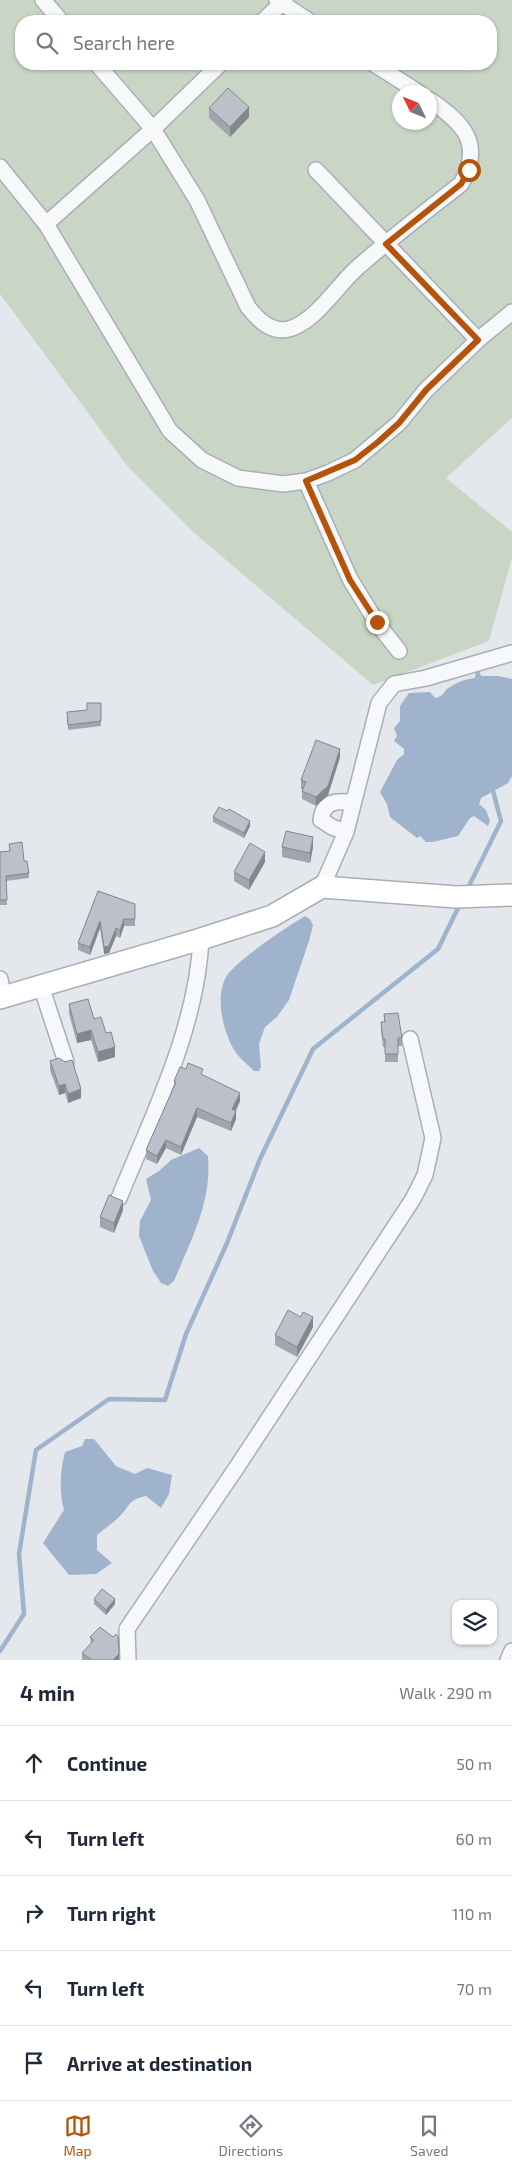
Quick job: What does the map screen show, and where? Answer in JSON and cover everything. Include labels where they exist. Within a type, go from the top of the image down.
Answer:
[{"type":"street","points":[[43,0],[56,15]]},
{"type":"street","points":[[268,15],[281,1],[301,15]]},
{"type":"street","points":[[102,70],[153,129],[197,200],[248,307],[257,319],[271,327],[288,329],[305,322],[355,270],[461,184],[469,170],[471,150],[465,129],[451,114],[437,105]]},
{"type":"street","points":[[46,224],[153,129],[214,70]]},
{"type":"street","points":[[383,70],[407,85]]},
{"type":"street","points":[[0,167],[46,224],[170,431],[202,460],[238,478],[283,484],[306,481],[355,460],[399,423],[426,390],[478,340],[512,312]]},
{"type":"street","points":[[316,170],[478,340]]},
{"type":"street","points":[[306,481],[350,580],[377,622],[399,651]]},
{"type":"street","points":[[328,888],[346,832],[379,703],[394,684],[426,678],[512,654]]},
{"type":"street","points":[[346,832],[324,823],[321,820],[322,814],[327,804],[338,800],[353,803]]},
{"type":"street","points":[[1,991],[41,986],[201,939],[272,916],[328,888],[456,897],[512,895]]},
{"type":"street","points":[[119,1198],[178,1048],[200,969],[201,939]]},
{"type":"street","points":[[41,986],[66,1062]]},
{"type":"street","points":[[128,1660],[128,1629],[238,1467],[408,1207],[425,1175],[433,1138],[410,1039]]},
{"type":"street","points":[[508,1660],[512,1651]]},
{"type":"green space","points":[[0,0],[512,0],[512,418],[446,478],[512,532],[512,558],[489,641],[373,685],[192,531],[128,467],[0,294]]},
{"type":"water","points":[[479,670],[481,676],[498,676],[512,679],[512,776],[508,783],[481,798],[479,804],[486,810],[490,821],[488,826],[474,816],[470,818],[458,836],[426,842],[420,836],[417,838],[390,817],[387,804],[380,792],[397,760],[404,754],[404,749],[394,741],[397,736],[394,728],[400,721],[400,706],[409,693],[430,692],[435,698],[456,684],[475,678],[476,671]]},
{"type":"water","points":[[305,916],[310,919],[313,925],[309,941],[289,1000],[277,1017],[265,1027],[259,1044],[261,1067],[259,1071],[254,1071],[235,1051],[229,1041],[223,1023],[221,994],[223,985],[231,970],[240,962]]},
{"type":"water","points":[[199,1148],[208,1156],[207,1189],[193,1236],[174,1281],[168,1286],[161,1283],[153,1271],[139,1236],[140,1221],[151,1200],[146,1179],[171,1160]]},
{"type":"water","points":[[85,1439],[94,1439],[116,1466],[135,1474],[147,1468],[172,1475],[169,1494],[161,1508],[146,1496],[135,1500],[116,1520],[97,1535],[97,1550],[112,1563],[96,1574],[69,1575],[43,1543],[64,1510],[61,1496],[61,1481],[65,1452],[82,1446]]},
{"type":"building","points":[[228,88],[249,107],[230,127],[209,108]]},
{"type":"building","points":[[87,703],[101,703],[101,721],[68,725],[67,712],[87,710]]},
{"type":"building","points":[[316,740],[340,749],[328,786],[316,797],[302,791],[306,782],[301,780]]},
{"type":"building","points":[[219,807],[227,811],[229,809],[250,821],[244,833],[213,817]]},
{"type":"building","points":[[286,831],[313,837],[310,853],[282,847]]},
{"type":"building","points":[[22,842],[24,861],[27,861],[29,873],[6,876],[7,900],[0,900],[0,852],[10,851],[9,844]]},
{"type":"building","points":[[250,843],[265,852],[249,880],[234,872]]},
{"type":"building","points":[[98,891],[135,904],[135,919],[124,919],[120,930],[116,928],[109,946],[104,947],[100,921],[90,947],[78,943]]},
{"type":"building","points":[[88,999],[94,1019],[101,1017],[106,1033],[111,1032],[115,1047],[98,1052],[91,1030],[77,1034],[69,1004]]},
{"type":"building","points":[[398,1013],[402,1038],[398,1038],[398,1054],[385,1054],[385,1039],[383,1039],[381,1022],[385,1022],[384,1014]]},
{"type":"building","points":[[59,1058],[65,1062],[72,1060],[81,1089],[68,1094],[65,1084],[59,1086],[50,1061]]},
{"type":"building","points":[[188,1063],[203,1069],[201,1074],[240,1093],[232,1109],[236,1111],[231,1123],[197,1108],[181,1147],[166,1140],[157,1156],[146,1150],[176,1082],[174,1081],[180,1067],[186,1069]]},
{"type":"building","points":[[109,1195],[123,1201],[114,1223],[100,1217]]},
{"type":"building","points":[[288,1310],[301,1317],[303,1312],[313,1317],[297,1347],[275,1335]]},
{"type":"building","points":[[102,1589],[115,1599],[106,1610],[94,1599]]},
{"type":"building","points":[[100,1627],[113,1637],[116,1634],[118,1636],[119,1654],[113,1660],[92,1660],[82,1653],[94,1640],[90,1637]]},
{"type":"waterway","points":[[467,890],[501,821],[492,787]]},
{"type":"waterway","points":[[0,1651],[24,1614],[19,1554],[36,1450],[109,1399],[165,1400],[186,1334],[227,1243],[260,1159],[313,1049],[438,949],[460,904]]},
{"type":"route","points":[[377,622],[350,580],[306,481],[355,460],[378,442],[399,423],[426,390],[478,340],[386,244],[461,184],[469,170]]}]
